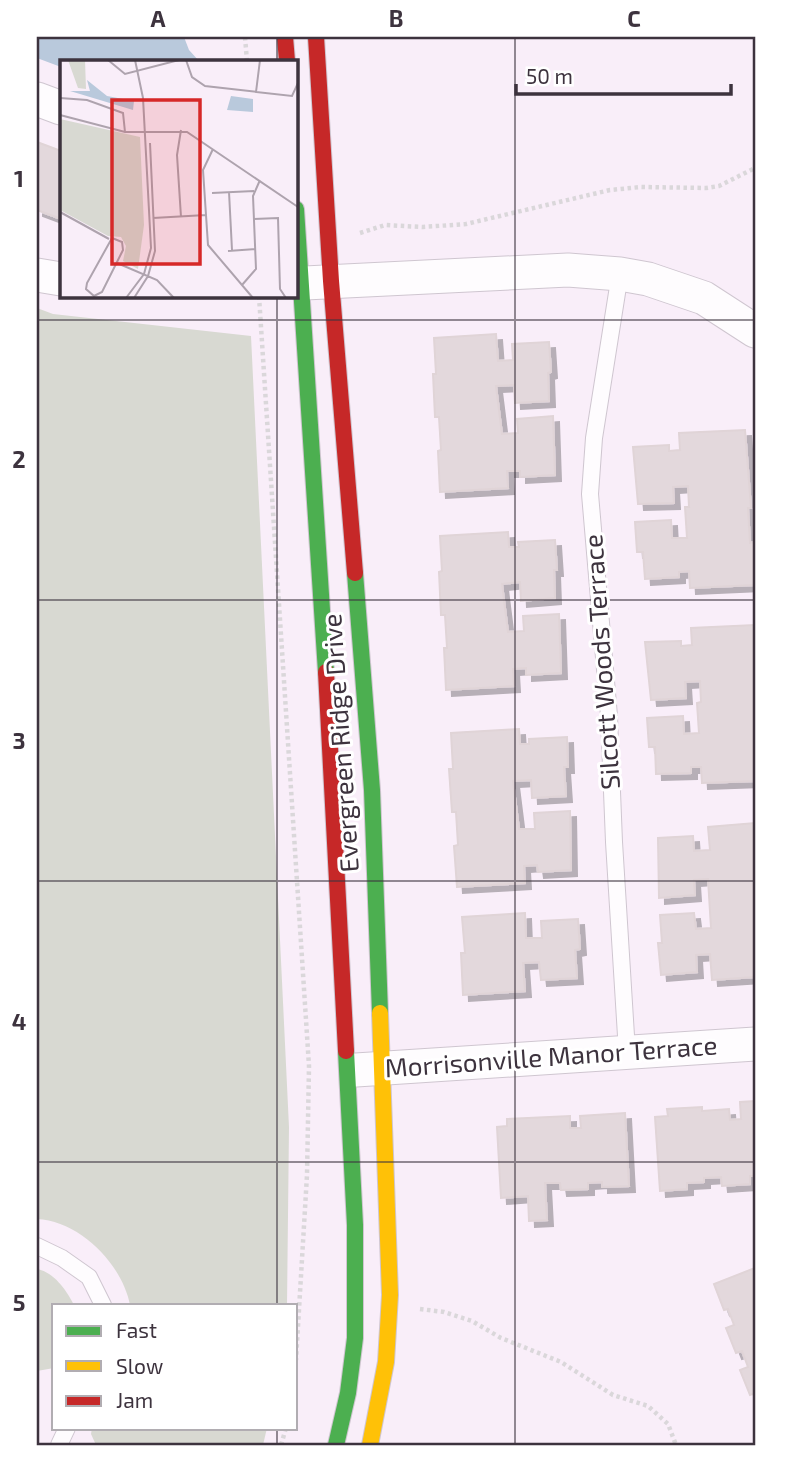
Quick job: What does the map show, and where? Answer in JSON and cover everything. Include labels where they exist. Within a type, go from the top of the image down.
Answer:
[{"type":"street","points":[[285,37],[287,60]]},
{"type":"street","name":"Evergreen Ridge Drive","points":[[316,37],[309,283],[355,1224],[355,1338],[348,1393],[336,1445]]},
{"type":"street","points":[[37,99],[60,108]]},
{"type":"street","name":"Evergreen Ridge Drive","points":[[298,220],[309,283],[372,790],[390,1294],[386,1362],[370,1445]]},
{"type":"street","points":[[309,283],[568,270],[620,274],[648,279],[704,298],[755,331]]},
{"type":"street","points":[[37,275],[60,279]]},
{"type":"street","name":"Morrisonville Manor Terrace","points":[[348,1070],[755,1044]]},
{"type":"lane","name":"Silcott Woods Terrace","points":[[620,274],[594,438],[590,494],[609,716],[627,1052]]},
{"type":"lane","points":[[37,1246],[62,1258],[89,1277],[102,1304]]},
{"type":"path","points":[[245,37],[247,60]]},
{"type":"path","points":[[360,233],[385,225],[424,227],[466,224],[610,190],[719,186],[755,168]]},
{"type":"path","points":[[259,298],[309,1066],[307,1175],[298,1326]]},
{"type":"path","points":[[413,1307],[444,1312],[472,1321],[501,1338],[561,1362],[613,1395],[648,1406],[668,1423],[676,1445]]},
{"type":"shaded area","points":[[37,308],[53,314],[251,336],[289,1127],[287,1304],[130,1304],[118,1275],[97,1247],[69,1228],[37,1219]]},
{"type":"shaded area","points":[[37,1269],[54,1278],[73,1304],[52,1304],[52,1368],[37,1371]]},
{"type":"shaded area","points":[[92,1430],[267,1430],[263,1445],[96,1445]]},
{"type":"water","points":[[37,37],[184,37],[189,50],[198,60],[60,60],[60,67],[37,58]]},
{"type":"building","points":[[37,142],[60,151],[60,219],[37,210]]},
{"type":"building","points":[[496,334],[498,361],[513,360],[512,344],[549,342],[549,401],[515,403],[514,385],[496,386],[502,434],[518,433],[517,419],[553,416],[555,475],[520,477],[520,471],[507,471],[508,488],[440,492],[438,451],[441,450],[439,417],[435,417],[434,338]]},
{"type":"building","points":[[745,430],[751,508],[748,508],[750,543],[754,542],[755,585],[690,588],[689,571],[679,572],[679,577],[645,579],[643,552],[637,552],[635,522],[671,520],[672,538],[687,538],[685,507],[689,507],[688,486],[673,487],[674,503],[638,504],[633,447],[669,445],[669,451],[680,450],[679,433]]},
{"type":"building","points":[[508,532],[509,547],[519,547],[518,542],[555,540],[555,598],[521,601],[520,582],[502,584],[508,632],[524,631],[523,616],[559,614],[561,673],[526,675],[526,668],[513,669],[514,686],[446,690],[444,648],[447,648],[445,615],[441,615],[440,536]]},
{"type":"building","points":[[755,625],[755,781],[702,783],[701,767],[691,767],[691,773],[656,774],[655,747],[649,747],[647,718],[683,716],[684,734],[699,733],[697,703],[701,702],[700,681],[685,682],[686,698],[651,700],[645,642],[681,641],[681,646],[692,645],[691,628]]},
{"type":"building","points":[[519,729],[520,744],[529,744],[529,739],[567,737],[568,767],[564,767],[566,796],[532,798],[531,780],[513,781],[519,829],[535,829],[534,813],[570,811],[571,870],[538,872],[537,865],[524,866],[525,883],[457,887],[454,846],[458,845],[456,812],[452,812],[449,769],[453,769],[451,733]]},
{"type":"building","points":[[755,823],[755,977],[712,980],[710,954],[696,955],[697,972],[661,975],[658,943],[662,943],[660,915],[694,913],[696,929],[711,928],[708,879],[694,880],[695,895],[659,898],[658,838],[693,836],[694,851],[710,850],[708,827]]},
{"type":"building","points":[[525,913],[526,938],[542,938],[541,921],[578,919],[580,949],[575,950],[577,978],[541,980],[539,962],[523,963],[525,991],[463,995],[461,953],[465,953],[462,917]]},
{"type":"building","points":[[755,1101],[755,1176],[750,1176],[750,1184],[722,1186],[721,1177],[704,1178],[704,1182],[687,1183],[687,1189],[660,1191],[655,1117],[668,1116],[667,1109],[702,1107],[702,1111],[729,1109],[730,1120],[741,1119],[740,1102]]},
{"type":"building","points":[[625,1113],[629,1186],[602,1187],[602,1182],[588,1183],[588,1189],[561,1190],[560,1183],[545,1183],[547,1220],[529,1221],[528,1196],[501,1198],[497,1127],[507,1126],[507,1119],[570,1116],[570,1128],[581,1128],[580,1116]]},
{"type":"building","points":[[755,1268],[755,1393],[750,1395],[740,1370],[748,1367],[742,1351],[736,1353],[726,1328],[734,1325],[728,1309],[724,1310],[714,1284]]},
{"type":"traffic: fast","points":[[298,240],[326,672]]},
{"type":"traffic: fast","points":[[355,573],[372,790],[380,1013]]},
{"type":"traffic: fast","points":[[336,1445],[348,1393],[355,1338],[355,1225],[346,1051]]},
{"type":"traffic: slow","points":[[370,1445],[386,1362],[390,1295],[380,1013]]},
{"type":"traffic: jam","points":[[285,37],[287,60]]},
{"type":"traffic: jam","points":[[316,37],[331,281],[355,573]]},
{"type":"traffic: jam","points":[[326,672],[346,1051]]}]
